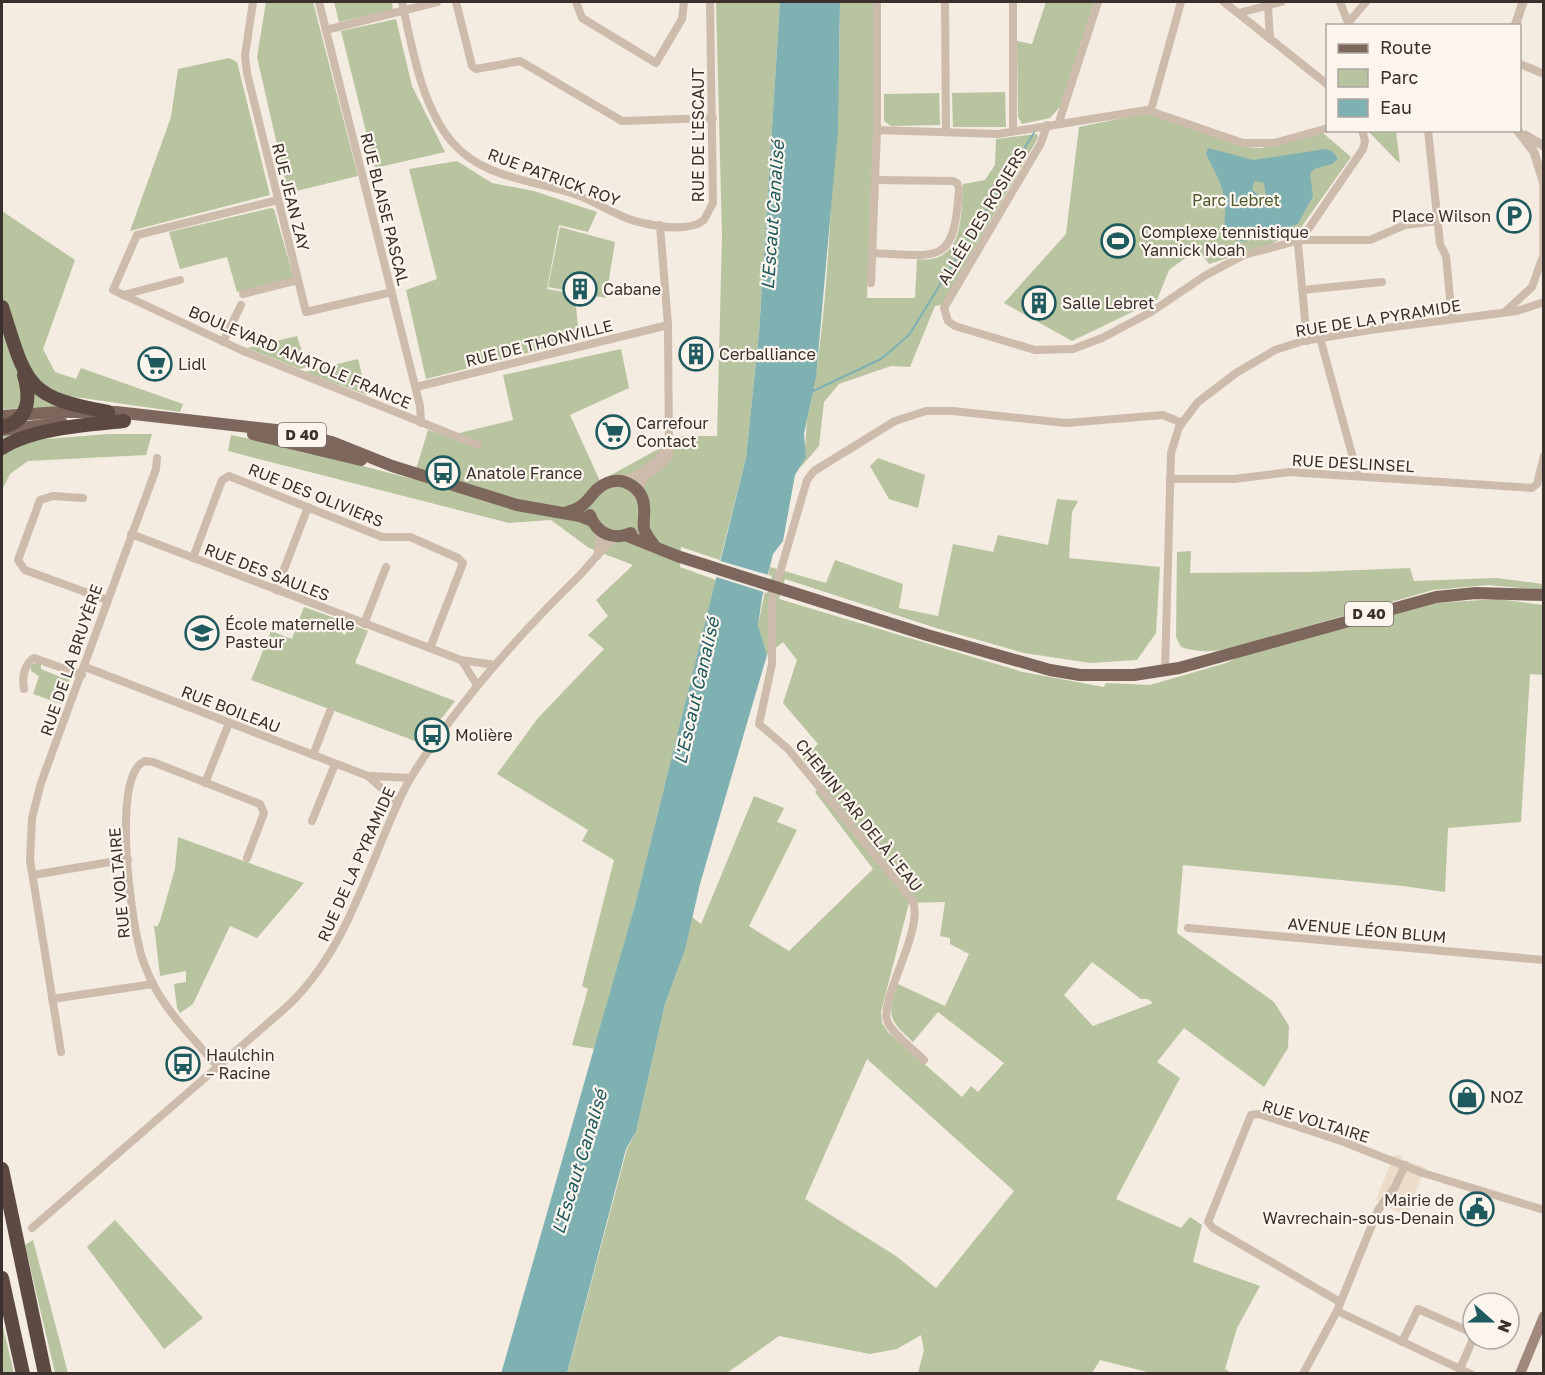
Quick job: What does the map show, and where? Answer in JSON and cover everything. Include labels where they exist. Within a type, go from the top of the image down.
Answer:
[{"type":"highway","points":[[2,307],[28,395],[24,414],[15,423],[2,429]]},
{"type":"highway","points":[[21,366],[35,386],[52,399],[108,412]]},
{"type":"highway","points":[[2,448],[36,435],[124,421]]},
{"type":"highway","points":[[2,1169],[45,1374]]},
{"type":"highway","points":[[2,1278],[23,1374]]},
{"type":"main road","name":"D 40","points":[[2,416],[108,412],[285,431],[332,442],[392,466],[517,505],[562,513],[595,525]]},
{"type":"main road","name":"D 40","points":[[2,429],[71,422],[124,421],[216,427],[392,466]]},
{"type":"main road","points":[[562,513],[577,510],[591,499],[600,487],[618,481],[632,485],[640,493],[644,506],[643,517],[646,533],[657,548]]},
{"type":"main road","points":[[591,499],[589,510],[595,525],[609,535],[622,536],[636,528],[643,517]]},
{"type":"main road","name":"D 40","points":[[622,536],[696,562],[1020,661],[1058,672],[1088,675],[1134,675],[1239,653],[1430,598],[1461,593],[1544,595]]},
{"type":"main road","name":"D 40","points":[[1501,594],[1544,601]]},
{"type":"main road","points":[[1520,1374],[1544,1316]]},
{"type":"street","name":"RUE JEAN ZAY","points":[[253,2],[245,64],[306,312],[392,292]]},
{"type":"street","name":"RUE BLAISE PASCAL","points":[[319,2],[416,387],[421,423]]},
{"type":"street","name":"RUE PATRICK ROY","points":[[402,2],[431,106],[449,138],[465,154],[493,171],[577,196],[636,222],[660,225]]},
{"type":"street","points":[[327,30],[437,2]]},
{"type":"street","points":[[456,2],[472,66],[476,69],[520,61],[624,122],[712,118]]},
{"type":"street","points":[[576,2],[582,18],[656,63],[682,19],[684,2]]},
{"type":"street","name":"RUE DE L'ESCAUT","points":[[660,225],[694,226],[704,220],[711,211],[710,2]]},
{"type":"street","points":[[871,283],[876,180],[877,2]]},
{"type":"street","points":[[945,2],[946,132]]},
{"type":"street","points":[[1013,2],[1014,131]]},
{"type":"street","points":[[1059,122],[1098,2]]},
{"type":"street","points":[[1151,110],[1181,2]]},
{"type":"street","points":[[1224,2],[1326,83]]},
{"type":"street","points":[[1239,13],[1281,2]]},
{"type":"street","points":[[1340,2],[1350,24]]},
{"type":"street","points":[[1351,24],[1366,2]]},
{"type":"street","points":[[1516,24],[1523,2]]},
{"type":"street","points":[[1268,5],[1270,39]]},
{"type":"street","points":[[1521,64],[1544,74]]},
{"type":"street","points":[[877,130],[993,134],[1059,122],[1151,110],[1243,143],[1274,143],[1326,129]]},
{"type":"street","name":"ALLÉE DES ROSIERS","points":[[1047,125],[1041,143],[946,302],[944,311],[948,321],[960,328],[1035,350],[1057,351],[1079,348],[1151,312],[1231,261],[1300,240]]},
{"type":"street","points":[[1307,341],[1298,251],[1300,240],[1361,152],[1365,143],[1362,132]]},
{"type":"street","points":[[1428,132],[1440,247],[1446,256],[1452,319]]},
{"type":"street","points":[[1518,132],[1540,164],[1544,184],[1543,261],[1532,287]]},
{"type":"street","points":[[1519,132],[1544,148],[1540,164]]},
{"type":"street","points":[[872,253],[927,256],[941,251],[956,228],[959,189],[957,183],[953,182],[876,180]]},
{"type":"street","name":"BOULEVARD ANATOLE FRANCE","points":[[278,200],[137,235],[113,290],[223,342],[478,445]]},
{"type":"street","points":[[1300,240],[1370,240],[1405,225],[1438,221]]},
{"type":"street","points":[[640,493],[646,474],[667,460],[668,325],[660,225]]},
{"type":"street","points":[[123,295],[180,280]]},
{"type":"street","points":[[243,294],[298,280]]},
{"type":"street","points":[[1503,313],[1532,287],[1544,280]]},
{"type":"street","points":[[1302,290],[1382,282]]},
{"type":"street","name":"RUE DE LA PYRAMIDE","points":[[1165,668],[1172,447],[1182,423],[1202,398],[1236,373],[1275,350],[1320,338],[1503,313],[1543,302]]},
{"type":"street","points":[[223,342],[242,305]]},
{"type":"street","name":"RUE DE THONVILLE","points":[[416,387],[668,325]]},
{"type":"street","points":[[1320,338],[1358,476]]},
{"type":"street","points":[[781,587],[806,483],[814,471],[889,424],[919,412],[953,411],[1066,423],[1163,414],[1182,423]]},
{"type":"street","points":[[618,481],[641,473],[664,453],[668,440]]},
{"type":"street","name":"RUE DESLINSEL","points":[[1170,479],[1234,479],[1285,472],[1534,488],[1539,481],[1544,456]]},
{"type":"street","name":"RUE DE LA BRUYÈRE","points":[[61,1052],[33,875],[31,836],[36,801],[156,469],[157,458]]},
{"type":"street","name":"RUE DES OLIVIERS","points":[[193,558],[222,480],[228,476],[234,476],[385,538],[414,538],[458,558],[462,566],[430,648]]},
{"type":"street","points":[[82,498],[57,495],[40,500],[18,560],[25,570],[107,600]]},
{"type":"street","points":[[276,590],[308,507]]},
{"type":"street","points":[[595,525],[600,543],[596,558]]},
{"type":"street","name":"RUE DES SAULES","points":[[131,534],[461,660],[495,665]]},
{"type":"street","name":"RUE DE LA PYRAMIDE","points":[[32,1228],[291,1003],[329,956],[345,928],[410,778],[477,685],[596,558],[622,536]]},
{"type":"street","points":[[364,624],[386,567]]},
{"type":"street","name":"CHEMIN PAR DELÀ L'EAU","points":[[781,587],[772,600],[772,664],[759,724],[788,749],[913,901],[915,909],[906,952],[886,1014],[891,1027],[924,1060]]},
{"type":"street","name":"RUE BOILEAU","points":[[24,689],[24,675],[30,660],[34,658],[84,671],[368,776],[410,778]]},
{"type":"street","points":[[461,660],[477,685]]},
{"type":"street","points":[[313,755],[330,711]]},
{"type":"street","points":[[229,723],[205,783],[257,802],[263,807],[263,816],[247,858]]},
{"type":"street","name":"RUE VOLTAIRE","points":[[205,783],[153,762],[142,761],[136,768],[126,794],[128,859],[138,944],[153,984],[218,1067]]},
{"type":"street","points":[[312,821],[335,764]]},
{"type":"street","name":"RUE BOILEAU","points":[[368,776],[398,803]]},
{"type":"street","points":[[33,875],[128,859]]},
{"type":"street","name":"AVENUE LÉON BLUM","points":[[1188,928],[1544,960]]},
{"type":"street","points":[[52,999],[153,984]]},
{"type":"street","name":"RUE VOLTAIRE","points":[[1340,1302],[1209,1224],[1209,1215],[1251,1115],[1259,1114],[1544,1210]]},
{"type":"street","points":[[1304,1374],[1337,1311],[1375,1215],[1395,1187],[1405,1165]]},
{"type":"street","points":[[1402,1342],[1418,1309],[1461,1328]]},
{"type":"street","points":[[1337,1311],[1470,1374]]},
{"type":"street","points":[[1460,1369],[1468,1351]]},
{"type":"green space","points":[[266,2],[313,2],[358,176],[288,193],[257,57]]},
{"type":"green space","points":[[334,2],[392,2],[393,10],[339,22]]},
{"type":"green space","points":[[716,2],[780,2],[759,333],[746,458],[720,560],[681,547],[680,567],[716,580],[635,905],[595,1049],[572,1045],[588,989],[582,986],[614,860],[582,841],[588,830],[497,774],[538,718],[604,649],[588,635],[608,616],[596,600],[633,565],[589,548],[551,520],[509,523],[228,451],[231,435],[282,445],[413,479],[428,430],[447,436],[513,420],[503,375],[621,349],[629,388],[570,415],[600,481],[682,436],[717,436],[722,236]]},
{"type":"green space","points":[[840,2],[874,2],[873,140],[867,298],[915,298],[917,259],[932,259],[944,254],[952,246],[960,223],[963,184],[985,180],[995,165],[996,139],[1037,134],[1038,138],[942,305],[935,306],[910,367],[891,366],[839,384],[824,402],[819,446],[800,468],[818,360],[826,283],[837,104]]},
{"type":"green space","points":[[1046,2],[1094,2],[1060,107],[1050,118],[1022,124],[1018,117],[1017,41],[1032,44]]},
{"type":"green space","points":[[396,19],[412,86],[445,152],[375,168],[341,31]]},
{"type":"green space","points":[[229,58],[237,62],[270,195],[130,231],[171,117],[178,69]]},
{"type":"green space","points":[[1005,92],[1006,127],[953,127],[952,93]]},
{"type":"green space","points":[[939,93],[940,125],[891,126],[884,121],[884,94]]},
{"type":"green space","name":"Parc Lebret","points":[[1147,113],[1243,147],[1261,148],[1323,133],[1351,157],[1300,229],[1271,244],[1209,264],[1198,249],[1169,270],[1157,300],[1072,341],[1004,303],[1066,234],[1079,127]]},
{"type":"green space","points":[[1369,132],[1396,132],[1400,163]]},
{"type":"green space","points":[[457,161],[492,183],[534,191],[597,212],[588,232],[559,225],[547,289],[575,294],[579,340],[426,379],[406,290],[437,279],[409,169]]},
{"type":"green space","points":[[274,209],[294,279],[237,292],[227,257],[180,269],[169,232]]},
{"type":"green space","points":[[2,211],[75,260],[43,349],[55,372],[76,379],[81,368],[183,404],[180,412],[61,395],[58,408],[2,409]]},
{"type":"green space","points":[[560,227],[615,242],[606,298],[548,287]]},
{"type":"green space","points":[[297,336],[307,367],[300,369],[247,348]]},
{"type":"green space","points":[[358,359],[367,395],[305,372]]},
{"type":"green space","points":[[40,430],[46,439],[109,434],[152,434],[146,455],[28,461],[10,474],[2,490],[2,436]]},
{"type":"green space","points":[[878,458],[925,475],[918,508],[889,499],[870,466]]},
{"type":"green space","points":[[1057,499],[1078,501],[1072,512],[1069,558],[1160,567],[1156,633],[1137,660],[1090,663],[1024,653],[936,628],[785,579],[779,599],[1023,672],[1104,687],[1106,683],[1150,685],[1226,663],[1238,657],[1434,603],[1498,599],[1543,605],[1543,675],[1530,674],[1521,822],[1448,828],[1445,892],[1183,865],[1177,933],[1274,1002],[1289,1026],[1288,1048],[1264,1087],[1184,1028],[1157,1062],[1180,1078],[1116,1199],[1181,1228],[1190,1217],[1202,1225],[1193,1262],[1260,1286],[1237,1328],[1225,1369],[1232,1373],[1151,1373],[1100,1360],[1092,1373],[918,1373],[924,1350],[921,1335],[897,1349],[870,1354],[779,1336],[727,1373],[567,1374],[627,1149],[636,1132],[665,1004],[685,950],[692,917],[701,924],[754,796],[784,808],[777,822],[797,830],[749,926],[789,951],[873,869],[815,792],[824,784],[803,759],[818,744],[783,703],[797,660],[783,642],[767,655],[758,625],[770,567],[826,583],[835,560],[903,584],[899,608],[938,616],[953,544],[993,552],[998,535],[1048,545]],"holes":[[[945,902],[940,936],[950,938],[950,944],[969,954],[945,1006],[898,984],[892,1003],[892,1016],[899,1028],[913,1042],[938,1012],[1004,1063],[978,1092],[971,1086],[962,1097],[888,1032],[882,1023],[881,1012],[909,903]],[[1092,962],[1141,999],[1148,999],[1153,1003],[1093,1026],[1064,995]],[[867,1059],[1014,1191],[936,1288],[896,1256],[805,1199]]]},
{"type":"green space","points":[[1191,551],[1190,573],[1410,568],[1414,581],[1496,578],[1543,584],[1543,590],[1488,585],[1433,590],[1232,648],[1200,651],[1181,647],[1176,637],[1177,552]]},
{"type":"green space","points":[[304,607],[346,622],[342,633],[345,635],[350,624],[368,631],[355,663],[455,701],[442,718],[433,721],[433,731],[423,744],[251,680],[271,631],[292,639]]},
{"type":"green space","points":[[41,661],[41,669],[63,678],[67,674],[70,679],[61,704],[33,694],[39,676],[31,671],[31,665]]},
{"type":"green space","points":[[178,837],[304,883],[257,938],[230,926],[193,1004],[180,1013],[177,1008],[174,984],[186,982],[186,971],[160,976],[154,925],[157,927],[160,921],[175,869]]},
{"type":"green space","points":[[115,1220],[203,1318],[164,1349],[87,1247]]},
{"type":"green space","points":[[33,1240],[68,1373],[55,1373],[25,1245]]},
{"type":"green space","points":[[2,1323],[14,1373],[2,1373]]},
{"type":"shaded area","points":[[1394,1155],[1401,1155],[1402,1159],[1427,1168],[1420,1180],[1407,1217],[1376,1200]]},
{"type":"water","name":"L'Escaut Canalisé","points":[[780,2],[840,2],[838,130],[816,377],[804,434],[806,457],[795,475],[783,541],[773,554],[758,625],[767,655],[700,884],[685,950],[665,1004],[636,1132],[626,1149],[567,1373],[501,1374],[635,905],[746,458],[759,333]]},
{"type":"water","points":[[1208,148],[1253,160],[1326,149],[1333,152],[1338,159],[1332,164],[1314,169],[1310,174],[1313,196],[1298,224],[1245,241],[1237,241],[1224,227],[1224,197],[1216,173],[1206,154]],"holes":[[[1255,181],[1264,183],[1266,197],[1259,196],[1252,189]]]},
{"type":"pier","points":[[717,560],[772,576],[767,593],[713,576]]},
{"type":"waterway","points":[[811,392],[881,359],[909,335],[1035,131]]},
{"type":"place","name":"Place Wilson","points":[[1514,216]]},
{"type":"place","name":"Complexe tennistique Yannick Noah","points":[[1118,241]]},
{"type":"place","name":"Cabane","points":[[580,289]]},
{"type":"place","name":"Salle Lebret","points":[[1039,303]]},
{"type":"place","name":"Cerballiance","points":[[696,354]]},
{"type":"place","name":"Lidl","points":[[155,364]]},
{"type":"place","name":"Carrefour Contact","points":[[613,432]]},
{"type":"place","name":"Anatole France","points":[[443,473]]},
{"type":"place","name":"École maternelle Pasteur","points":[[202,633]]},
{"type":"place","name":"Molière","points":[[432,735]]},
{"type":"place","name":"Haulchin – Racine","points":[[183,1064]]},
{"type":"place","name":"NOZ","points":[[1467,1097]]},
{"type":"place","name":"Mairie de Wavrechain-sous-Denain","points":[[1477,1209]]}]
